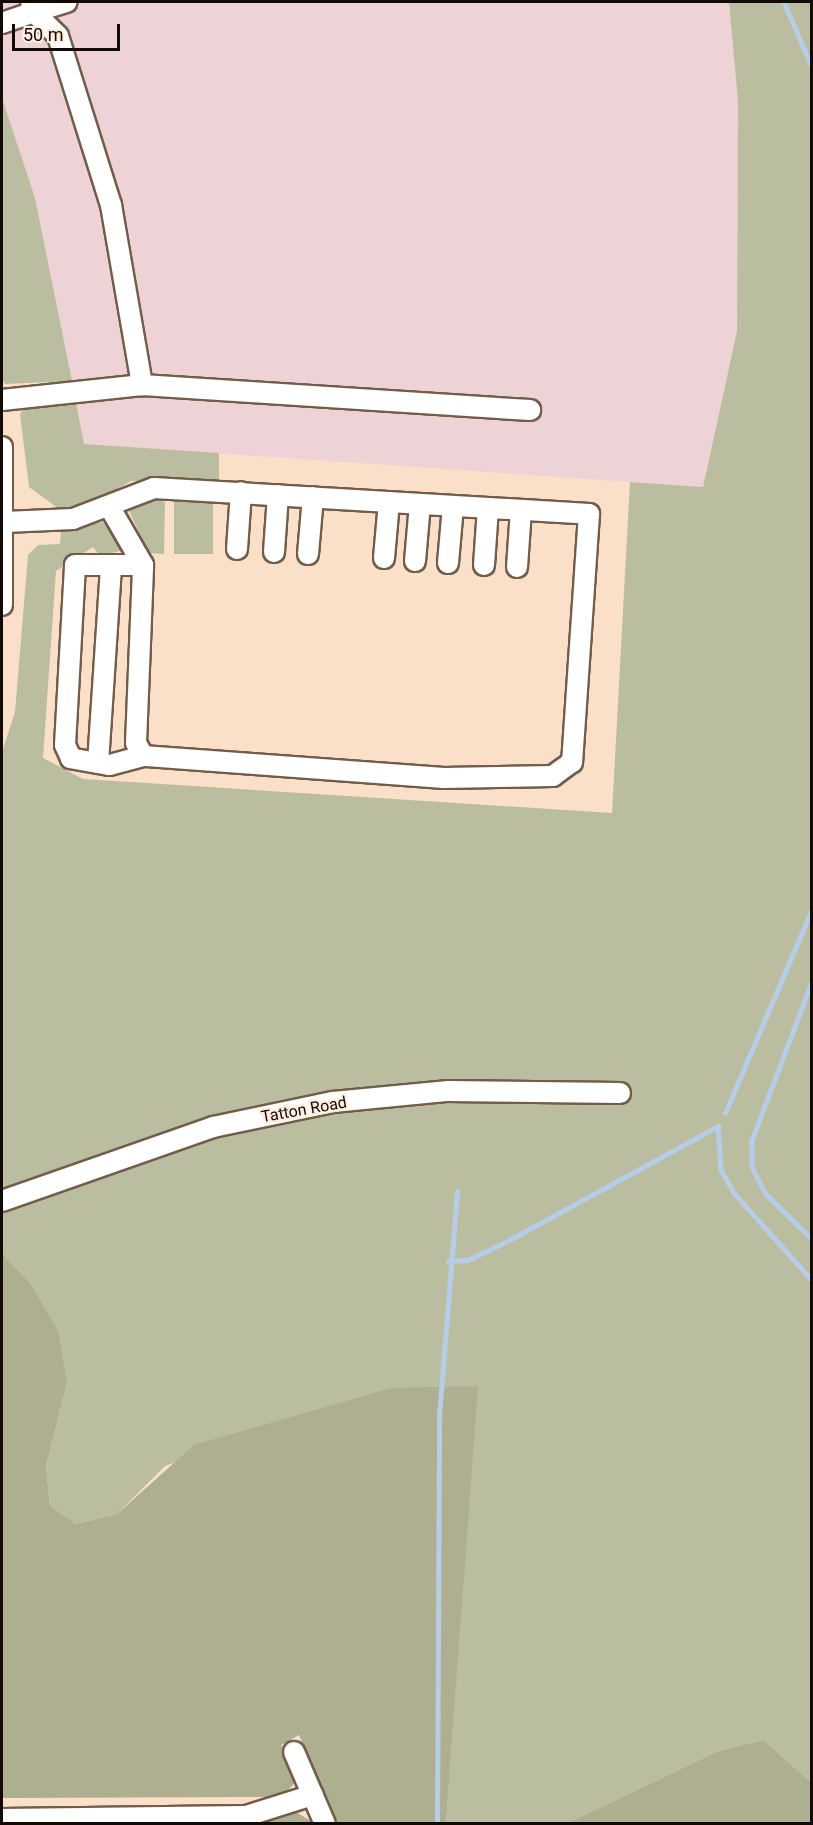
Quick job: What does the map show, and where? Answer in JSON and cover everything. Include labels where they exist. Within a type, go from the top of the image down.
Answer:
[{"type":"street","points":[[2,23],[32,7],[67,2]]},
{"type":"street","points":[[32,7],[58,36],[111,205],[142,385]]},
{"type":"street","points":[[2,400],[142,385],[530,410]]},
{"type":"street","points":[[2,447],[5,522],[2,605]]},
{"type":"street","points":[[5,522],[73,519],[110,506],[142,489],[241,492],[589,514],[568,769],[553,776],[444,778],[143,756],[98,763],[71,758],[65,745],[75,565],[143,565]]},
{"type":"street","points":[[237,549],[241,492]]},
{"type":"street","points":[[274,552],[278,495]]},
{"type":"street","points":[[308,554],[313,497]]},
{"type":"street","points":[[384,558],[389,502]]},
{"type":"street","points":[[415,561],[420,504]]},
{"type":"street","points":[[110,506],[143,565],[136,743],[143,756]]},
{"type":"street","points":[[448,563],[453,506]]},
{"type":"street","points":[[484,565],[488,508]]},
{"type":"street","points":[[517,567],[522,510]]},
{"type":"street","points":[[98,763],[111,565]]},
{"type":"street","name":"Tatton Road","points":[[2,1201],[213,1128],[333,1102],[448,1092],[620,1093]]},
{"type":"street","points":[[294,1752],[325,1824]]},
{"type":"street","points":[[2,1819],[182,1821],[246,1816],[313,1795]]},
{"type":"shaded area","points":[[2,2],[729,2],[738,102],[737,331],[703,487],[84,444],[35,198],[2,98]]},
{"type":"green space","points":[[729,2],[811,2],[811,1782],[763,1740],[718,1751],[568,1823],[446,1823],[477,1386],[338,1404],[298,1417],[165,1466],[117,1514],[76,1524],[50,1506],[46,1466],[67,1383],[30,1283],[2,1253],[2,752],[15,712],[28,555],[38,545],[60,544],[61,532],[103,522],[124,550],[100,556],[93,547],[56,571],[43,758],[83,779],[612,813],[630,482],[703,487],[737,331],[738,102]]},
{"type":"green space","points":[[2,98],[35,198],[72,381],[5,384],[2,378]]},
{"type":"green space","points":[[75,398],[84,444],[219,453],[219,482],[131,481],[81,509],[59,509],[29,487],[20,414],[25,406]]},
{"type":"green space","points":[[151,498],[165,502],[164,554],[149,553],[129,511]]},
{"type":"green space","points":[[174,500],[213,500],[213,554],[174,554]]},
{"type":"green space","points":[[2,1253],[30,1283],[58,1331],[67,1383],[46,1466],[50,1506],[76,1524],[117,1514],[194,1445],[391,1388],[478,1386],[446,1823],[338,1823],[299,1735],[281,1745],[298,1779],[282,1797],[2,1798]]},
{"type":"green space","points":[[763,1740],[811,1782],[811,1823],[568,1823],[718,1751]]},
{"type":"green space","points":[[296,1812],[314,1823],[261,1823],[284,1816]]},
{"type":"waterway","points":[[784,2],[812,67]]},
{"type":"waterway","points":[[725,1113],[812,909]]},
{"type":"waterway","points":[[812,982],[752,1141],[752,1167],[765,1193],[812,1239]]},
{"type":"waterway","points":[[448,1261],[468,1260],[511,1239],[718,1126],[721,1170],[735,1194],[812,1280]]},
{"type":"waterway","points":[[437,1824],[439,1416],[457,1192]]}]
